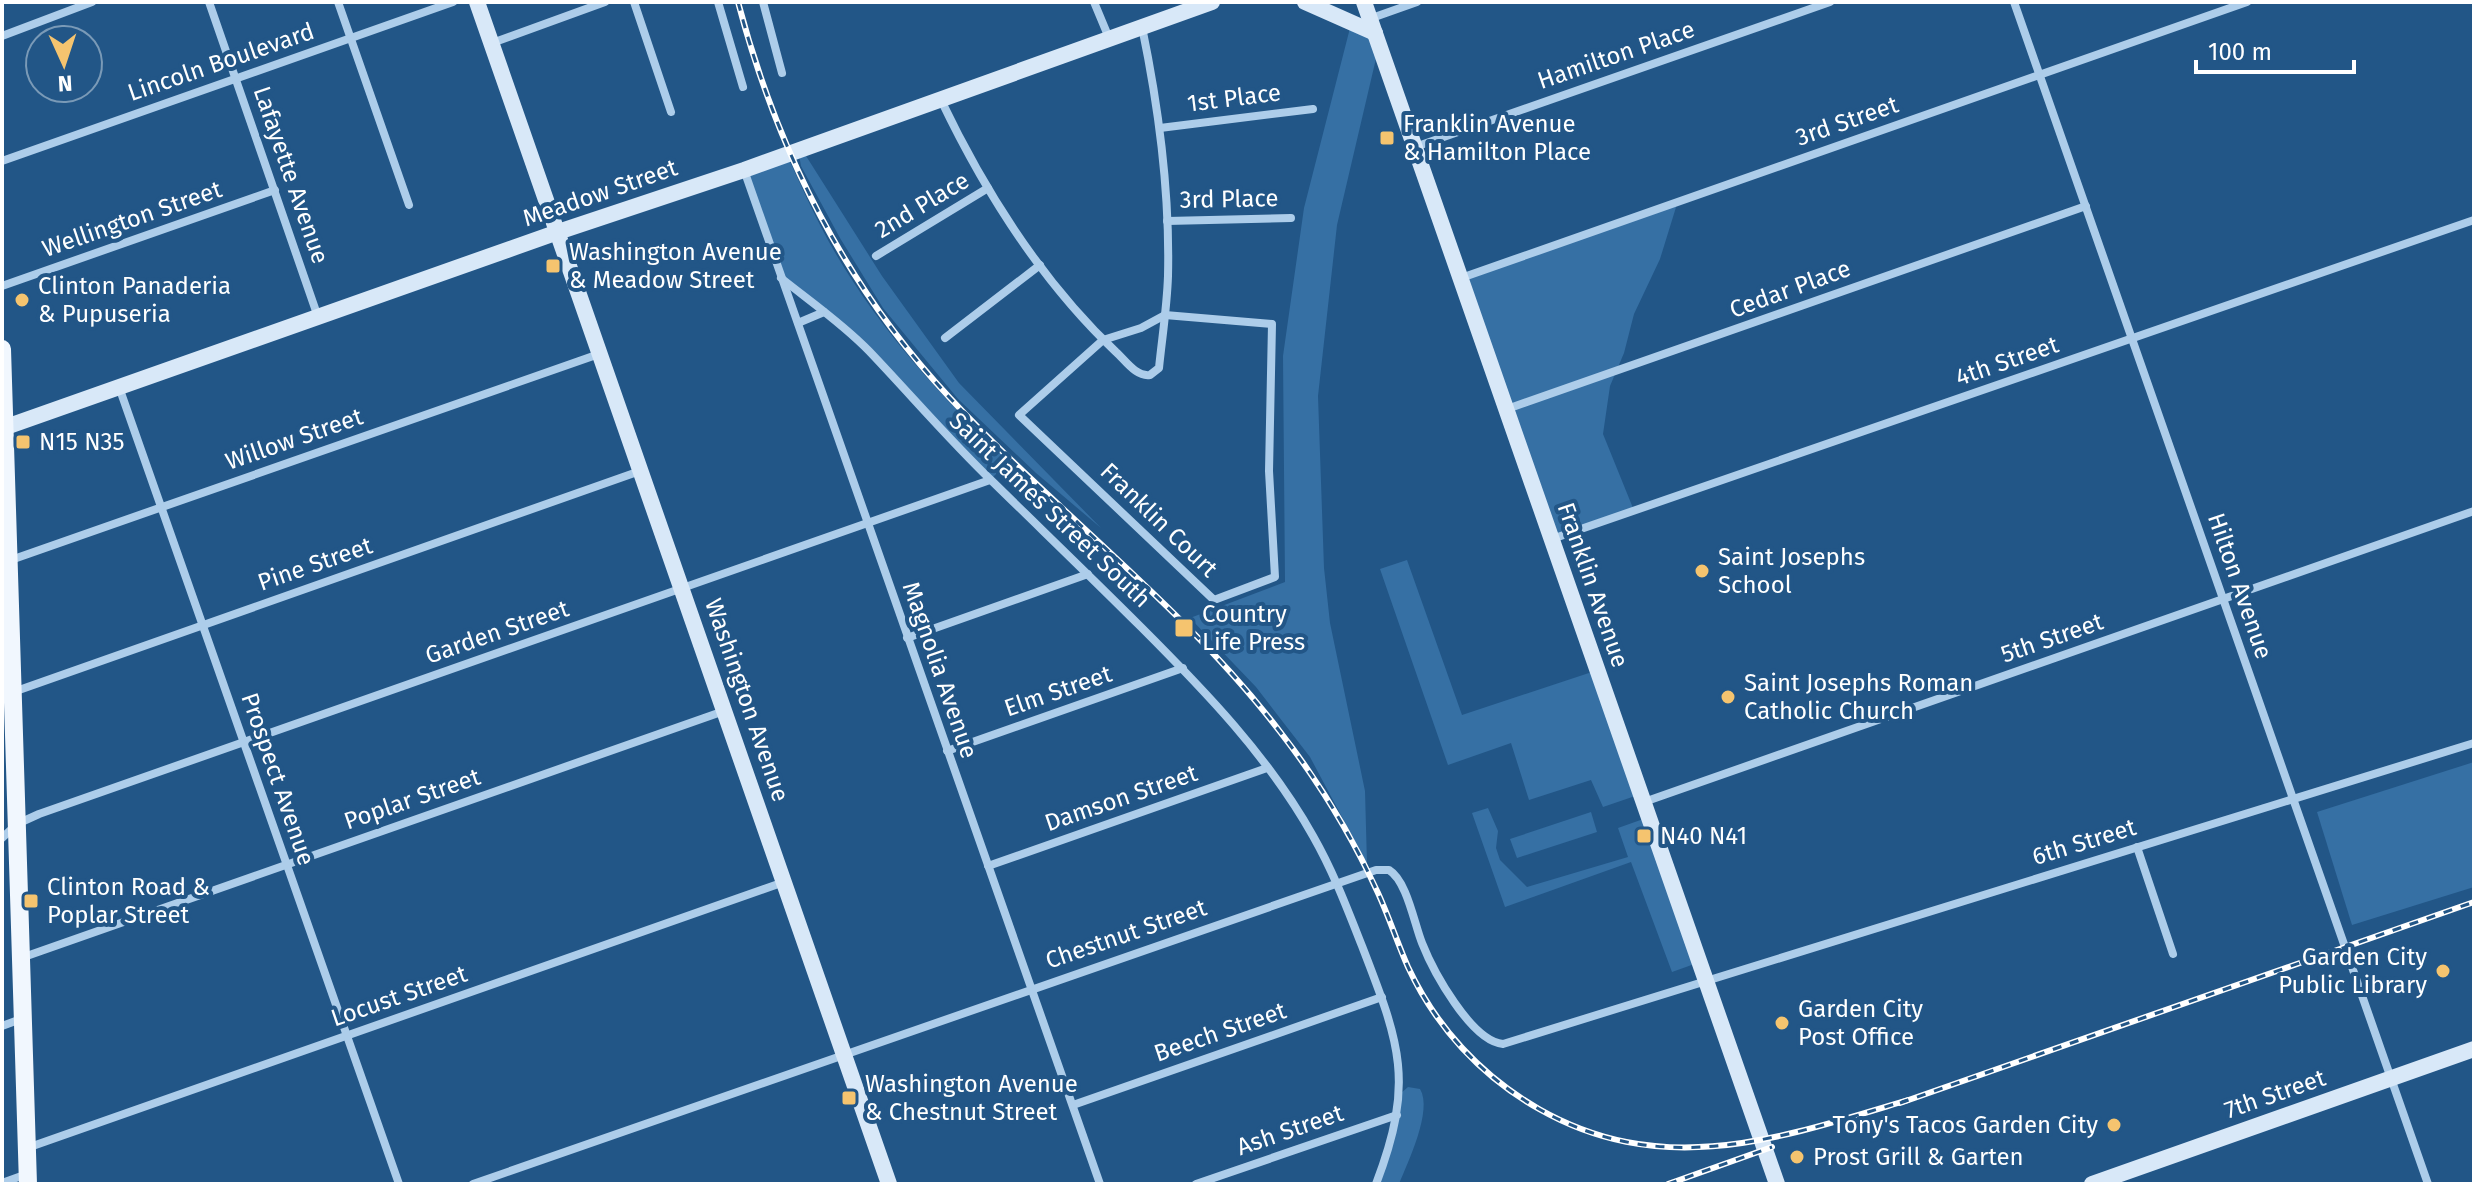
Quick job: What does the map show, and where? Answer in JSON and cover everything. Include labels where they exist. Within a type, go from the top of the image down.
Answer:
[{"type":"main road","name":"Washington Avenue","points":[[477,2],[889,1184]]},
{"type":"main road","name":"Meadow Street","points":[[4,427],[558,232],[744,170],[1212,2]]},
{"type":"main road","points":[[1305,2],[1367,25]]},
{"type":"main road","name":"Franklin Avenue","points":[[1364,2],[1367,25],[1415,147],[1777,1184]]},
{"type":"main road","points":[[2,349],[10,824],[21,958],[28,1179]]},
{"type":"main road","name":"7th Street","points":[[2092,1184],[2474,1049]]},
{"type":"street","points":[[2,36],[92,2]]},
{"type":"street","name":"Lafayette Avenue","points":[[209,2],[318,317]]},
{"type":"street","points":[[338,2],[409,205]]},
{"type":"street","name":"Lincoln Boulevard","points":[[2,161],[453,2]]},
{"type":"street","points":[[492,43],[605,2]]},
{"type":"street","points":[[634,2],[671,112]]},
{"type":"street","points":[[718,2],[743,87]]},
{"type":"street","points":[[763,2],[782,73]]},
{"type":"street","points":[[1094,2],[1109,38]]},
{"type":"street","points":[[1367,25],[1417,2]]},
{"type":"street","name":"Hamilton Place","points":[[1415,147],[1830,2]]},
{"type":"street","name":"Hilton Avenue","points":[[2014,2],[2428,1184]]},
{"type":"street","name":"3rd Street","points":[[1461,278],[2247,2]]},
{"type":"street","points":[[941,100],[988,188],[1040,265],[1103,340],[1138,373],[1144,376],[1154,373],[1159,368],[1165,315],[1167,221],[1160,128],[1142,27]]},
{"type":"street","name":"1st Place","points":[[1160,128],[1313,109]]},
{"type":"street","name":"Magnolia Avenue","points":[[744,170],[1100,1184]]},
{"type":"street","name":"2nd Place","points":[[876,256],[988,188]]},
{"type":"street","name":"Wellington Street","points":[[2,286],[275,190]]},
{"type":"street","name":"Cedar Place","points":[[1507,409],[2086,206]]},
{"type":"street","name":"3rd Place","points":[[1167,221],[1291,218]]},
{"type":"street","name":"4th Street","points":[[1552,539],[2474,220]]},
{"type":"street","points":[[945,338],[1040,265]]},
{"type":"street","name":"Saint James Street South","points":[[781,278],[868,350],[936,426],[1183,668],[1228,717],[1313,836],[1337,883],[1382,997],[1398,1052],[1400,1094],[1397,1115],[1392,1142],[1376,1184]]},
{"type":"street","points":[[798,323],[824,312]]},
{"type":"street","points":[[1103,340],[1141,328],[1165,315]]},
{"type":"street","name":"Franklin Court","points":[[1103,340],[1019,415],[1214,600],[1275,577],[1269,471],[1272,324],[1165,315]]},
{"type":"street","name":"Willow Street","points":[[6,562],[600,353]]},
{"type":"street","name":"Prospect Avenue","points":[[119,387],[399,1184]]},
{"type":"street","name":"Pine Street","points":[[8,694],[641,471]]},
{"type":"street","name":"Garden Street","points":[[2,838],[10,824],[990,480]]},
{"type":"street","name":"5th Street","points":[[1644,802],[2474,511]]},
{"type":"street","points":[[907,638],[1088,574]]},
{"type":"street","name":"Elm Street","points":[[947,751],[1183,668]]},
{"type":"street","name":"Poplar Street","points":[[21,958],[725,710]]},
{"type":"street","name":"6th Street","points":[[1706,980],[2474,743]]},
{"type":"street","name":"Damson Street","points":[[988,866],[1267,768]]},
{"type":"street","points":[[2137,847],[2173,954]]},
{"type":"street","name":"Chestnut Street","points":[[473,1184],[1380,869],[1389,870],[1397,876],[1424,948],[1440,980],[1474,1026],[1497,1044],[1706,980]]},
{"type":"street","name":"Locust Street","points":[[27,1148],[785,882]]},
{"type":"street","name":"Beech Street","points":[[1073,1105],[1382,997]]},
{"type":"street","points":[[2,1026],[22,1019]]},
{"type":"street","name":"Ash Street","points":[[1196,1184],[1397,1115]]},
{"type":"street","points":[[2,1183],[28,1179]]},
{"type":"shaded area","points":[[1367,20],[1378,50],[1337,225],[1318,396],[1324,568],[1330,623],[1365,791],[1367,864],[1310,757],[1256,687],[1190,618],[1285,582],[1283,356],[1304,208],[1350,28]]},
{"type":"shaded area","points":[[801,148],[882,276],[959,383],[1101,528],[1036,473],[958,399],[883,308],[801,166],[798,149]]},
{"type":"shaded area","points":[[786,153],[829,242],[888,331],[934,385],[1010,460],[990,480],[868,350],[790,285],[775,261],[744,169]]},
{"type":"shaded area","points":[[1677,204],[1660,259],[1634,314],[1624,353],[1610,386],[1603,434],[1635,513],[1552,543],[1459,279]]},
{"type":"shaded area","points":[[1407,560],[1462,715],[1598,670],[1641,794],[1603,807],[1591,780],[1529,800],[1511,743],[1448,765],[1380,569]]},
{"type":"shaded area","points":[[2474,762],[2474,887],[2352,925],[2317,812]]},
{"type":"shaded area","points":[[1488,808],[1498,831],[1496,848],[1500,860],[1527,887],[1628,857],[1618,828],[1649,817],[1700,962],[1672,972],[1631,862],[1505,907],[1472,813]]},
{"type":"shaded area","points":[[1591,812],[1597,832],[1517,858],[1510,839]]},
{"type":"shaded area","points":[[1408,1087],[1420,1089],[1423,1098],[1418,1136],[1399,1184],[1376,1184],[1400,1094]]},
{"type":"railway","points":[[738,2],[773,111],[795,163],[819,214],[878,310],[950,398],[1204,644],[1281,733],[1346,830],[1378,893],[1419,989],[1446,1030],[1479,1065],[1539,1109],[1586,1131],[1632,1143],[1677,1147],[1723,1145],[1768,1138],[1908,1100]]},
{"type":"railway","points":[[1900,1103],[2474,902]]},
{"type":"railway","points":[[1668,1184],[1772,1147]]},
{"type":"place","name":"Franklin Avenue & Hamilton Place","points":[[1387,138]]},
{"type":"place","name":"Washington Avenue & Meadow Street","points":[[553,266]]},
{"type":"place","name":"Clinton Panaderia & Pupuseria","points":[[22,300]]},
{"type":"place","name":"N15 N35","points":[[23,442]]},
{"type":"place","name":"Saint Josephs School","points":[[1702,571]]},
{"type":"place","name":"Country Life Press","points":[[1184,628]]},
{"type":"place","name":"Saint Josephs Roman Catholic Church","points":[[1728,697]]},
{"type":"place","name":"N40 N41","points":[[1644,836]]},
{"type":"place","name":"Clinton Road & Poplar Street","points":[[31,901]]},
{"type":"place","name":"Garden City Public Library","points":[[2443,971]]},
{"type":"place","name":"Garden City Post Office","points":[[1782,1023]]},
{"type":"place","name":"Washington Avenue & Chestnut Street","points":[[849,1098]]},
{"type":"place","name":"Tony's Tacos Garden City","points":[[2114,1125]]},
{"type":"place","name":"Prost Grill & Garten","points":[[1797,1157]]}]
